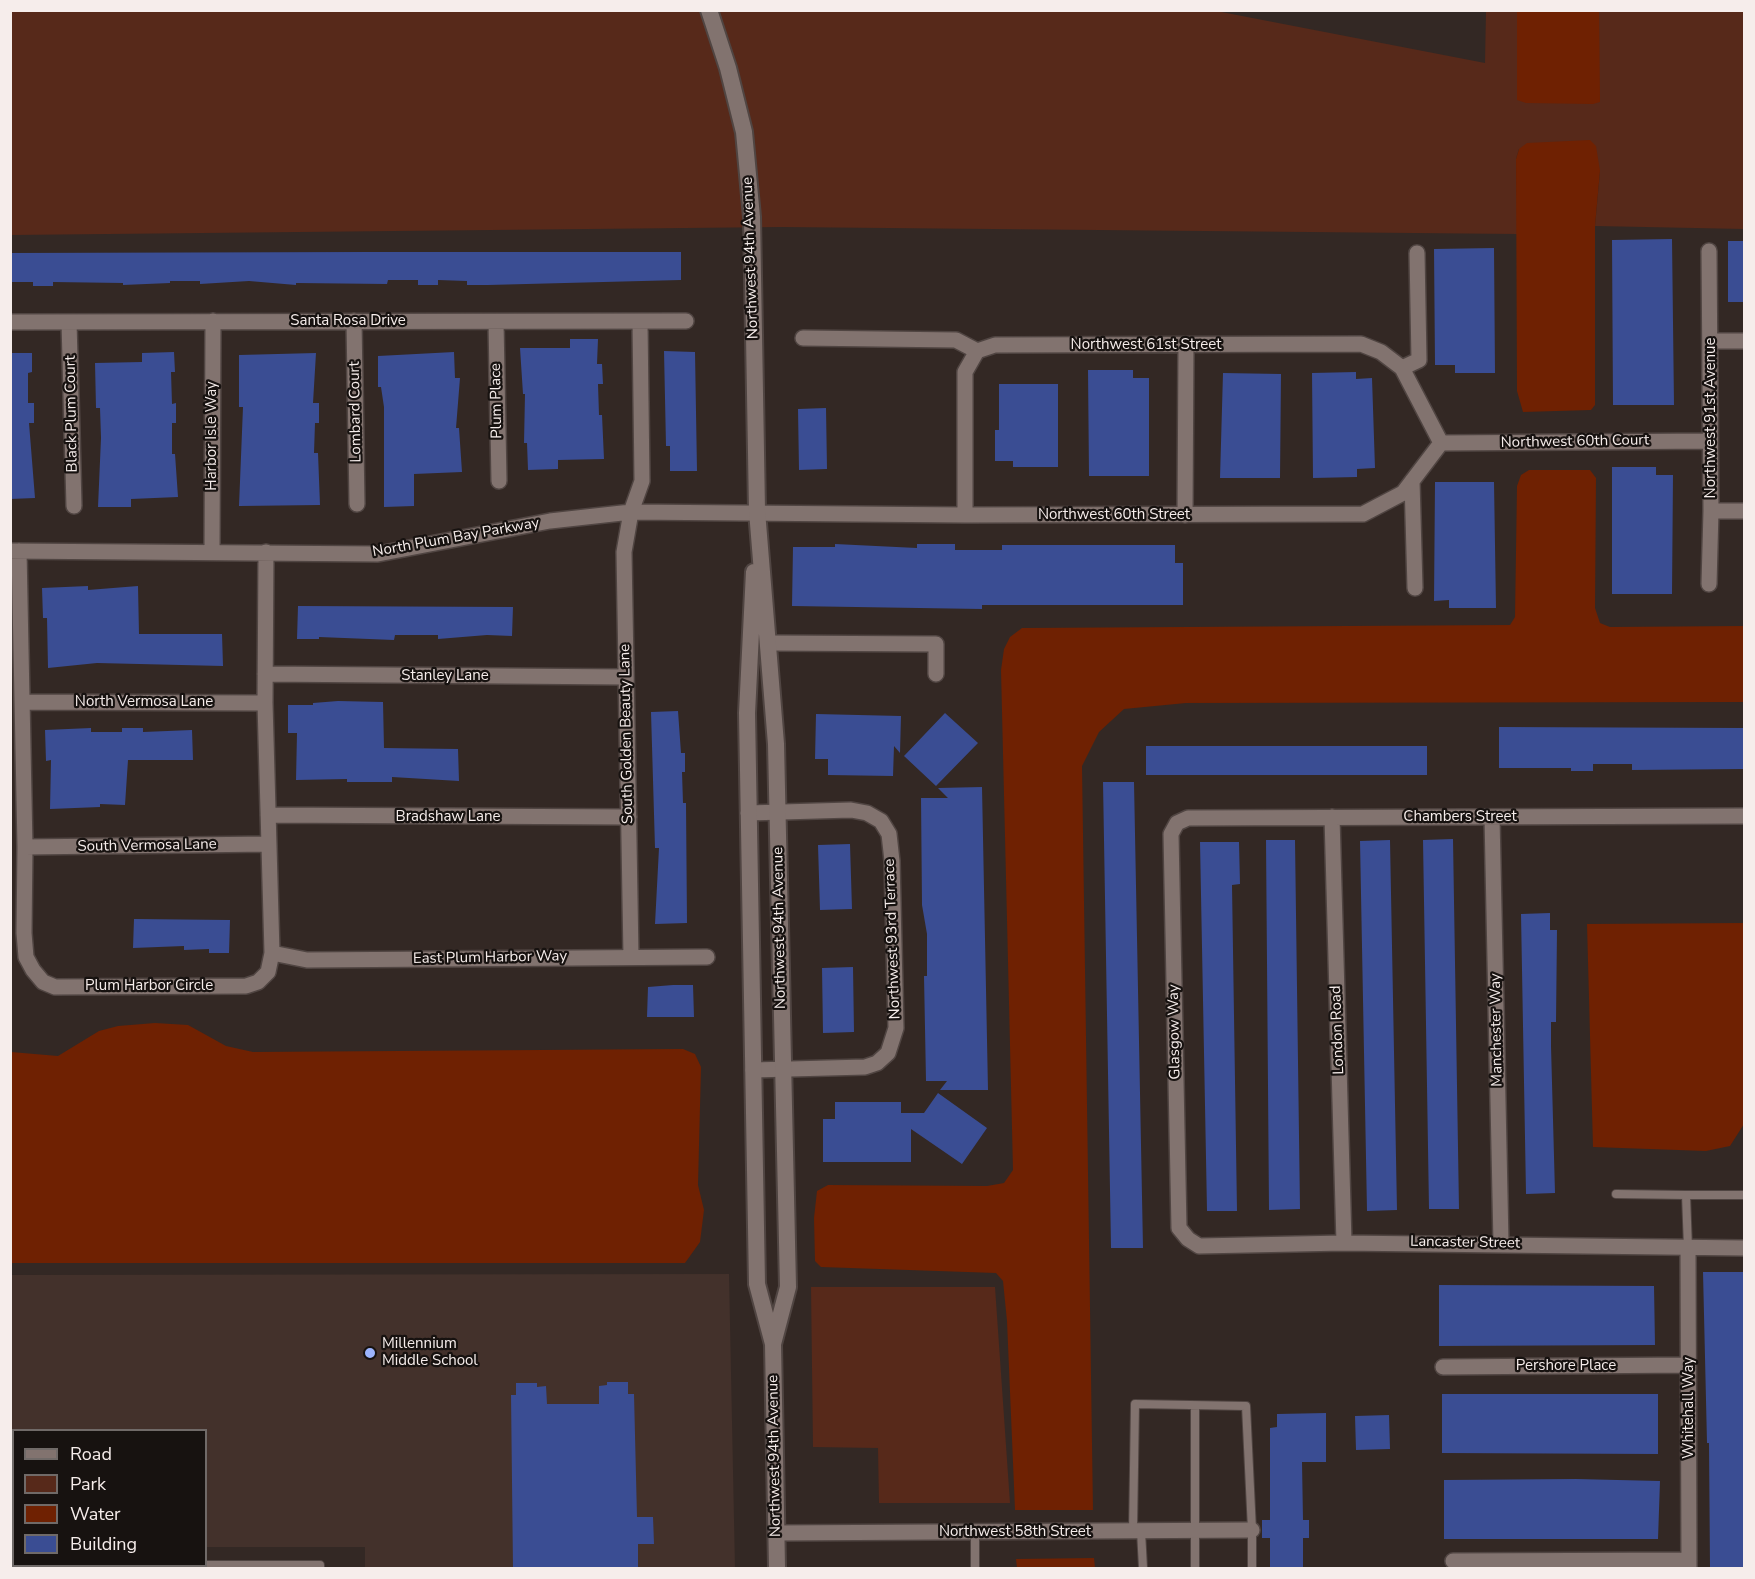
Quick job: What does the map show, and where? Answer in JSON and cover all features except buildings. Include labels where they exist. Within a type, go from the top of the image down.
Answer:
[{"type":"street","name":"Northwest 94th Avenue","points":[[709,10],[728,68],[744,132],[749,180],[758,511],[775,714],[788,1287],[773,1344]]},
{"type":"street","name":"Northwest 91st Avenue","points":[[1709,251],[1712,511],[1709,584]]},
{"type":"street","points":[[1402,368],[1419,360],[1417,253]]},
{"type":"street","name":"Harbor Isle Way","points":[[212,551],[213,321]]},
{"type":"street","name":"Lombard Court","points":[[354,321],[357,504]]},
{"type":"street","name":"Santa Rosa Drive","points":[[10,322],[686,321]]},
{"type":"street","name":"Black Plum Court","points":[[69,322],[74,506]]},
{"type":"street","name":"Plum Place","points":[[496,322],[499,481]]},
{"type":"street","name":"South Golden Beauty Lane","points":[[631,956],[624,552],[631,512],[642,481],[640,322]]},
{"type":"street","points":[[803,338],[956,340],[976,351],[965,372],[965,515]]},
{"type":"street","points":[[1710,341],[1744,341]]},
{"type":"street","name":"Northwest 61st Street","points":[[976,351],[995,345],[1361,344],[1381,352],[1402,368],[1441,443]]},
{"type":"street","points":[[1185,515],[1186,345]]},
{"type":"street","name":"Northwest 60th Court","points":[[1441,443],[1710,441]]},
{"type":"street","name":"Northwest 60th Street","points":[[758,511],[965,515],[1363,514],[1403,493],[1441,443]]},
{"type":"street","points":[[1412,481],[1415,588]]},
{"type":"street","name":"Northwest 94th Avenue","points":[[758,511],[747,714],[748,813],[757,1284],[773,1344],[777,1569]]},
{"type":"street","name":"North Plum Bay Parkway","points":[[15,551],[378,554],[550,521],[631,512],[758,511]]},
{"type":"street","points":[[1712,511],[1744,511]]},
{"type":"street","name":"Plum Harbor Circle","points":[[15,551],[22,702],[25,847],[17,933],[33,970],[42,982],[55,987],[246,986],[258,982],[268,972],[272,953],[268,844],[266,552]]},
{"type":"street","points":[[769,643],[936,644],[936,674]]},
{"type":"street","name":"Stanley Lane","points":[[266,674],[625,677]]},
{"type":"street","name":"North Vermosa Lane","points":[[22,702],[266,703]]},
{"type":"street","name":"Northwest 93rd Terrace","points":[[748,813],[851,810],[867,813],[881,821],[888,834],[892,861],[895,980],[893,1042],[888,1053],[877,1063],[865,1067],[753,1070]]},
{"type":"street","name":"Bradshaw Lane","points":[[268,815],[629,817]]},
{"type":"street","name":"Chambers Street","points":[[1177,824],[1188,818],[1744,816]]},
{"type":"street","name":"London Road","points":[[1332,817],[1344,1243]]},
{"type":"street","name":"Manchester Way","points":[[1492,817],[1501,1243]]},
{"type":"street","name":"Glasgow Way","points":[[1177,824],[1171,834],[1179,1228],[1188,1239]]},
{"type":"street","name":"South Vermosa Lane","points":[[25,847],[268,844]]},
{"type":"street","name":"East Plum Harbor Way","points":[[272,953],[307,960],[707,957]]},
{"type":"street","name":"Lancaster Street","points":[[1188,1239],[1199,1246],[1501,1243],[1744,1248]]},
{"type":"street","name":"Whitehall Way","points":[[1688,1248],[1689,1564]]},
{"type":"street","name":"Pershore Place","points":[[1443,1367],[1688,1365]]},
{"type":"street","name":"Northwest 58th Street","points":[[777,1533],[1252,1530]]},
{"type":"street","points":[[1453,1561],[1689,1564]]},
{"type":"lane","points":[[1616,1194],[1744,1195]]},
{"type":"lane","points":[[1686,1195],[1688,1248]]},
{"type":"lane","points":[[1143,1569],[1137,1531],[1135,1404],[1246,1406],[1252,1530],[1251,1569]]},
{"type":"lane","points":[[1195,1406],[1195,1569]]},
{"type":"lane","points":[[975,1532],[975,1569]]},
{"type":"lane","points":[[207,1565],[320,1565],[320,1569]]},
{"type":"lane","points":[[16,1569],[129,1567]]},
{"type":"shaded area","name":"Millennium Middle School","points":[[729,1274],[735,1568],[365,1568],[365,1547],[207,1547],[207,1429],[12,1429],[11,1547],[10,1275]]},
{"type":"green space","points":[[1211,10],[1485,63],[1486,11],[1744,11],[1744,229],[1595,226],[1600,171],[1519,149],[1516,159],[1518,234],[781,227],[11,235],[10,11]]},
{"type":"green space","points":[[811,1287],[995,1287],[1010,1503],[879,1503],[878,1448],[813,1447]]},
{"type":"water","points":[[1517,11],[1599,11],[1600,102],[1593,104],[1526,103],[1517,100]]},
{"type":"water","points":[[1590,140],[1596,146],[1600,171],[1595,226],[1595,405],[1591,410],[1523,412],[1517,391],[1516,159],[1519,149],[1527,143]]},
{"type":"water","points":[[1529,470],[1590,470],[1596,478],[1595,608],[1600,623],[1610,627],[1744,626],[1744,702],[1186,703],[1124,709],[1099,732],[1082,766],[1093,1510],[1015,1510],[1007,1321],[1003,1281],[996,1273],[821,1267],[815,1261],[814,1218],[817,1191],[828,1185],[987,1186],[1004,1183],[1013,1170],[1001,670],[1004,649],[1010,637],[1022,628],[1510,625],[1515,617],[1517,486],[1521,475]]},
{"type":"water","points":[[1744,923],[1744,1124],[1730,1146],[1706,1151],[1593,1147],[1587,924]]},
{"type":"water","points":[[155,1023],[188,1025],[226,1046],[253,1052],[683,1049],[695,1054],[701,1067],[698,1185],[704,1210],[700,1242],[685,1263],[11,1263],[11,1052],[58,1056],[99,1031],[118,1026]]},
{"type":"water","points":[[1094,1558],[1095,1568],[1017,1568],[1016,1559]]},
{"type":"place","name":"Millennium Middle School","points":[[370,1353]]}]
